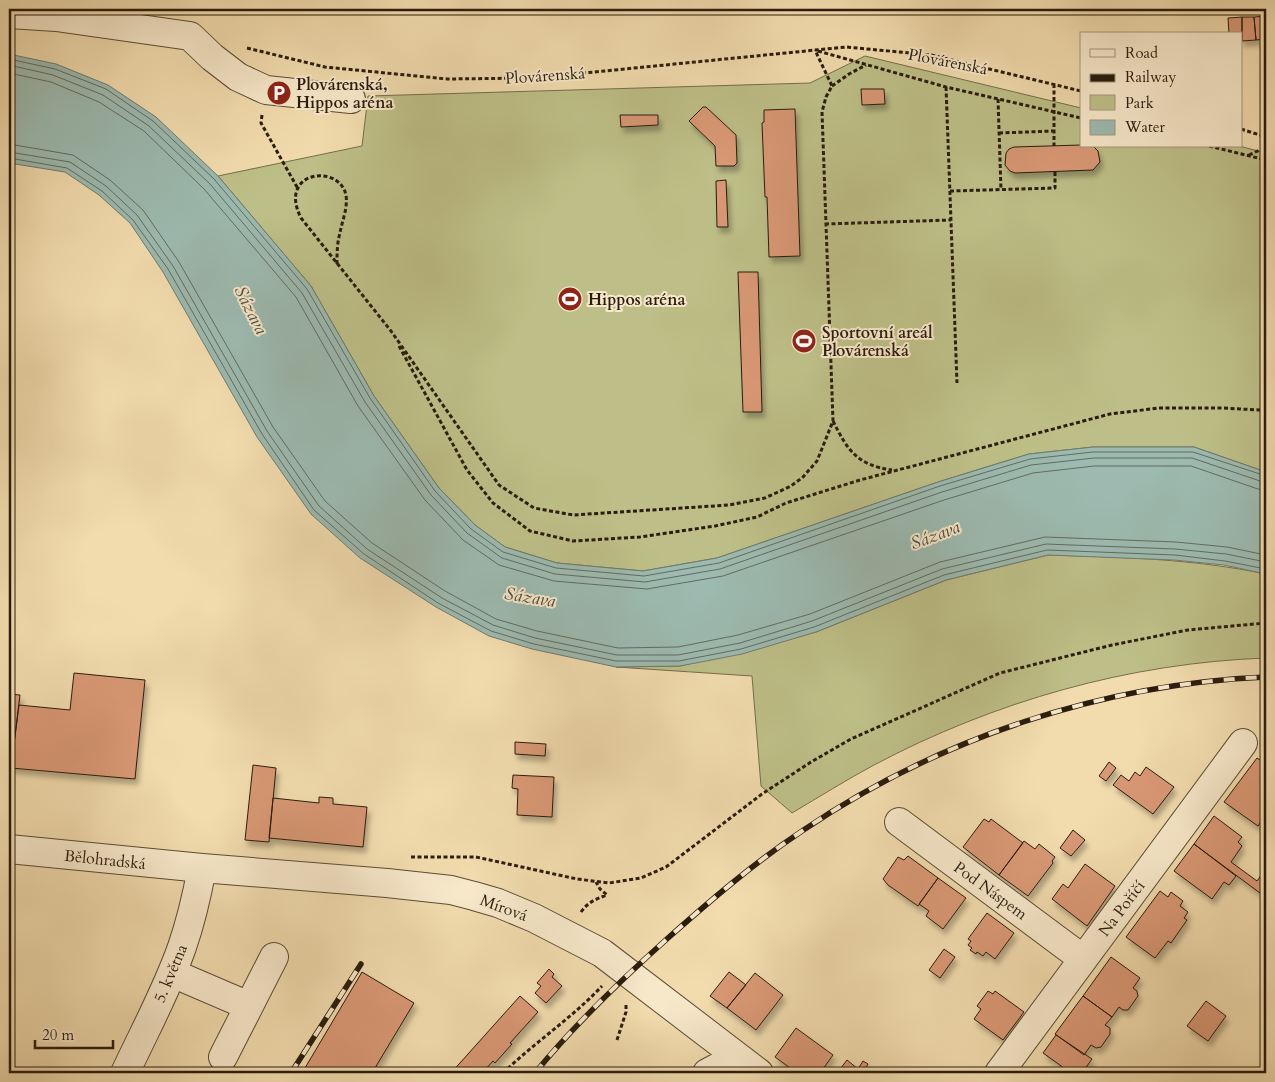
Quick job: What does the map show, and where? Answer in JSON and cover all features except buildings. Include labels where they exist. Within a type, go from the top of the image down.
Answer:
[{"type":"street","points":[[9,14],[56,17],[190,36],[212,57],[238,77],[266,90],[351,100]]},
{"type":"street","name":"Na Poříčí","points":[[999,1073],[1243,743]]},
{"type":"street","name":"Pod Náspem","points":[[899,822],[1083,958]]},
{"type":"street","name":"Bělohradská","points":[[9,850],[202,868]]},
{"type":"street","name":"Mírová","points":[[202,868],[451,890],[498,903],[572,936],[602,953],[759,1073]]},
{"type":"street","name":"5. května","points":[[125,1073],[172,973],[191,920],[202,868]]},
{"type":"street","points":[[223,1057],[274,957]]},
{"type":"street","points":[[172,973],[249,1006]]},
{"type":"street","points":[[708,1073],[736,1057]]},
{"type":"path","name":"Plovárenská","points":[[243,47],[325,67],[447,79],[534,78],[846,47],[931,55],[1080,91]]},
{"type":"path","points":[[815,50],[946,87],[1080,118]]},
{"type":"path","points":[[815,50],[832,86]]},
{"type":"path","points":[[337,264],[339,235],[345,213],[346,194],[340,183],[329,176],[314,176],[297,187],[295,199],[301,218],[337,264],[391,330],[498,485],[534,508],[574,515],[729,505],[765,498],[791,486],[803,477],[817,461],[833,421],[822,112],[826,97],[832,86],[866,65]]},
{"type":"path","points":[[1054,84],[1054,146]]},
{"type":"path","points":[[946,87],[957,383]]},
{"type":"path","points":[[266,90],[261,123],[297,187]]},
{"type":"path","points":[[998,99],[1001,190]]},
{"type":"path","points":[[1242,129],[1266,137]]},
{"type":"path","points":[[999,133],[1054,131]]},
{"type":"path","points":[[1248,155],[1266,147]]},
{"type":"path","points":[[1218,148],[1266,160]]},
{"type":"path","points":[[950,192],[1055,188],[1055,172]]},
{"type":"path","points":[[825,224],[951,220]]},
{"type":"path","points":[[391,330],[467,470],[493,503],[530,531],[573,541],[640,536],[715,526],[757,517],[786,503],[895,470],[1110,414],[1159,408],[1259,410],[1266,408]]},
{"type":"path","points":[[833,421],[845,445],[856,456],[868,464],[895,470]]},
{"type":"path","points":[[387,883],[396,857],[476,857],[576,880],[596,882],[609,883],[641,878],[666,867],[755,799],[811,762],[851,739],[1000,674],[1112,645],[1188,630],[1266,623]]},
{"type":"path","points":[[577,919],[588,903],[607,895],[596,882]]},
{"type":"path","points":[[503,1073],[586,1003],[620,967]]},
{"type":"path","points":[[617,1040],[626,1008],[625,998]]},
{"type":"green space","name":"Sportovní areál Plovárenská","points":[[865,56],[1080,108],[1080,148],[1242,147],[1266,153],[1266,472],[1194,447],[1093,447],[1029,454],[938,482],[717,558],[643,571],[557,563],[505,547],[475,525],[439,488],[374,396],[311,286],[218,176],[362,146],[368,96],[810,83]]},
{"type":"green space","points":[[1048,555],[1185,562],[1266,574],[1266,658],[1215,661],[1114,677],[1064,689],[1015,704],[920,742],[874,765],[792,813],[761,786],[752,676],[616,667],[680,666],[816,632],[946,580]]},
{"type":"water","name":"Sázava","points":[[9,54],[56,64],[108,85],[156,117],[218,176],[311,286],[374,396],[439,488],[475,525],[505,547],[557,563],[643,571],[717,558],[938,482],[1029,454],[1093,447],[1194,447],[1266,472],[1266,574],[1224,565],[1174,560],[1048,555],[946,580],[816,632],[742,654],[680,666],[616,667],[532,649],[489,636],[436,607],[360,558],[311,514],[257,437],[163,272],[130,223],[99,195],[65,172],[9,163]]},
{"type":"railway","points":[[535,1073],[566,1037],[616,986],[700,910],[784,843],[855,798],[909,769],[966,743],[1024,722],[1083,704],[1144,691],[1205,682],[1266,677]]},
{"type":"railway","points":[[291,1073],[361,964]]},
{"type":"place","name":"Plovárenská, Hippos aréna","points":[[279,93]]},
{"type":"place","name":"Hippos aréna","points":[[570,299]]},
{"type":"place","name":"Sportovní areál Plovárenská","points":[[804,341]]}]
